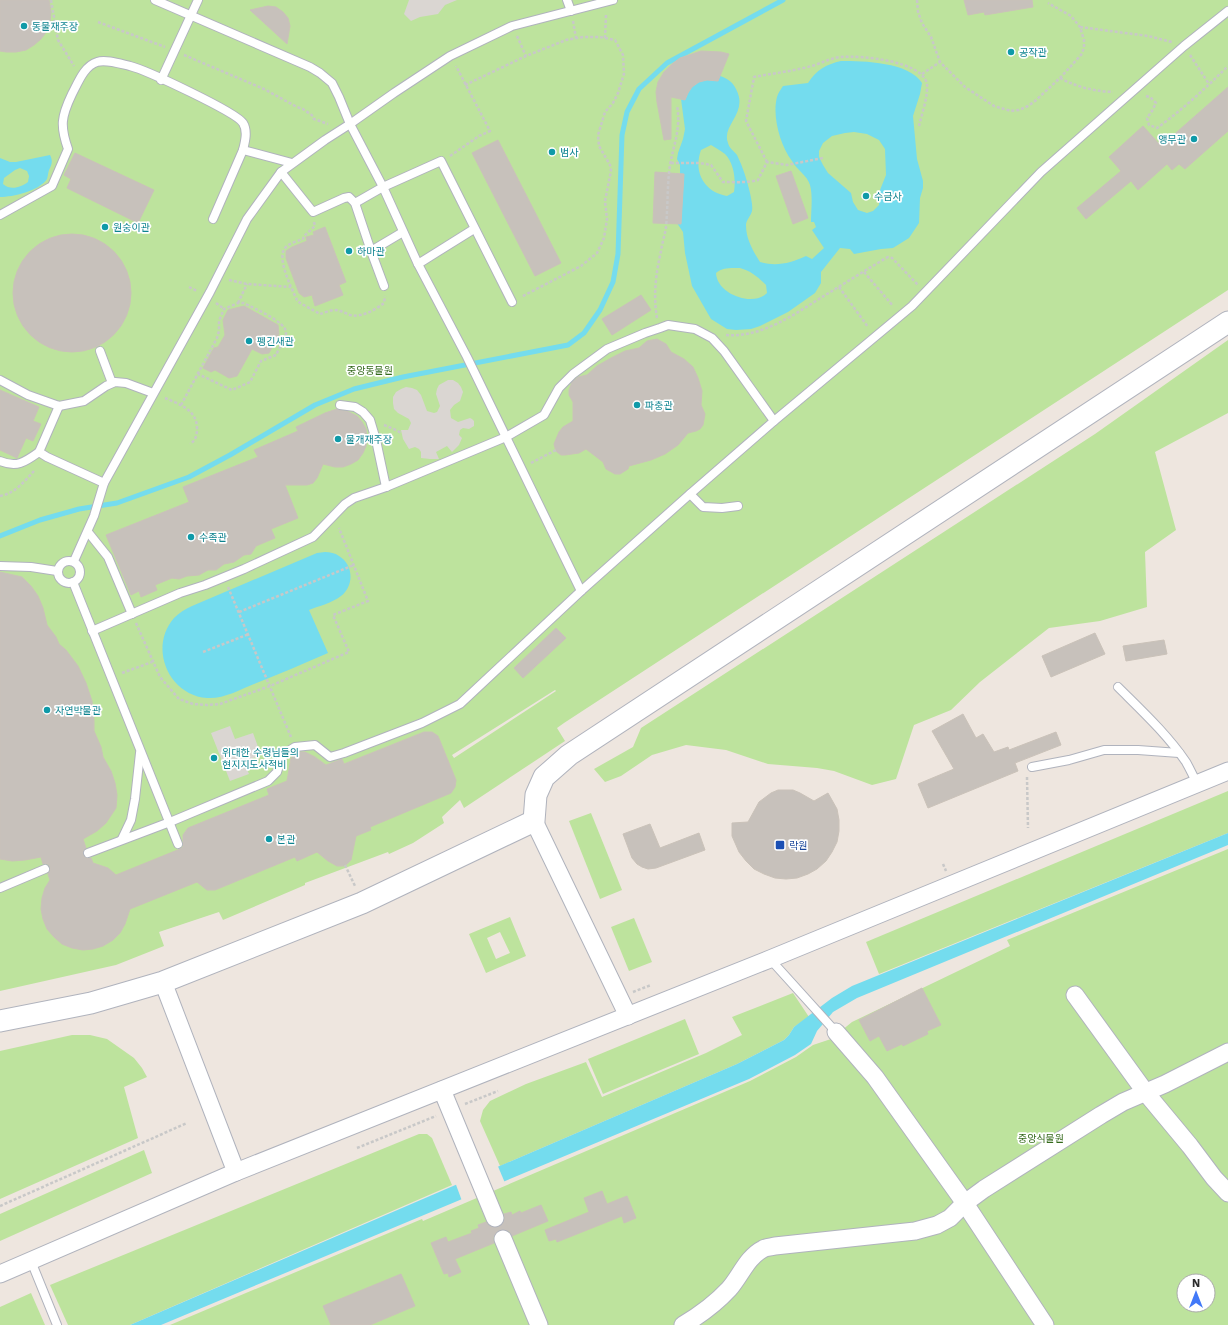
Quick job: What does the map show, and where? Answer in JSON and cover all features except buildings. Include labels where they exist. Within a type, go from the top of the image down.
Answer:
[{"type":"street","points":[[628,1016],[534,821],[536,795],[544,777],[569,755],[1228,322]]},
{"type":"street","points":[[0,1274],[236,1172],[770,959],[1228,771]]},
{"type":"street","points":[[0,1021],[91,1002],[163,982],[362,903],[534,821]]},
{"type":"street","points":[[163,982],[236,1172]]},
{"type":"street","points":[[1075,995],[1146,1093],[1190,1146],[1214,1178],[1228,1192]]},
{"type":"street","points":[[836,1032],[875,1077],[965,1203],[1045,1325]]},
{"type":"street","points":[[683,1325],[697,1317],[713,1304],[729,1288],[755,1255],[763,1249],[775,1246],[915,1231],[936,1225],[950,1218],[965,1203],[984,1189],[1101,1115],[1124,1102],[1146,1093],[1228,1052]]},
{"type":"street","points":[[442,1090],[494,1218]]},
{"type":"street","points":[[503,1239],[539,1325]]},
{"type":"lane","points":[[155,0],[320,73],[332,83],[350,124],[383,188],[418,264],[467,357],[581,592]]},
{"type":"lane","points":[[161,80],[198,0]]},
{"type":"lane","points":[[567,0],[571,10]]},
{"type":"lane","points":[[74,561],[88,532],[102,493],[104,483],[247,219],[281,172],[325,140],[450,56],[512,26],[609,1]]},
{"type":"lane","points":[[88,852],[170,822],[268,781],[277,772],[281,759],[287,752],[295,747],[315,745],[330,757],[422,723],[460,704],[690,494],[774,421],[901,315],[1041,172],[1184,46],[1228,11]]},
{"type":"lane","points":[[0,215],[52,186],[68,149],[62,134],[62,120],[65,109],[88,66],[98,61],[131,66],[209,102],[243,123],[245,130],[243,150],[213,219]]},
{"type":"lane","points":[[243,150],[292,163]]},
{"type":"lane","points":[[355,203],[441,160],[474,229],[512,302]]},
{"type":"lane","points":[[281,172],[313,212],[344,198],[349,197],[355,203],[384,286]]},
{"type":"lane","points":[[418,264],[474,229]]},
{"type":"lane","points":[[371,251],[403,232]]},
{"type":"lane","points":[[92,631],[180,593],[238,572],[314,537],[345,504],[354,498],[386,487],[506,437],[544,415],[559,388],[573,374],[607,349],[660,328],[668,326],[695,329],[712,338],[724,350],[774,421]]},
{"type":"lane","points":[[100,350],[112,384]]},
{"type":"lane","points":[[0,380],[28,395],[59,406],[84,401],[106,386],[115,382],[153,393]]},
{"type":"lane","points":[[340,405],[355,407],[363,412],[370,420],[386,487]]},
{"type":"lane","points":[[0,461],[9,465],[22,464],[39,452],[59,406]]},
{"type":"lane","points":[[39,452],[46,457],[104,483]]},
{"type":"lane","points":[[690,494],[703,507],[722,508],[738,506]]},
{"type":"lane","points":[[88,532],[108,557],[132,614]]},
{"type":"lane","points":[[65,561],[74,561],[80,568],[77,580],[68,583],[64,582],[58,575],[57,571],[61,563],[65,561]]},
{"type":"lane","points":[[0,566],[31,567],[57,571]]},
{"type":"lane","points":[[73,582],[178,844]]},
{"type":"lane","points":[[1118,687],[1150,719],[1179,753],[1186,762],[1197,783]]},
{"type":"lane","points":[[1032,767],[1069,760],[1104,750],[1138,750],[1179,753]]},
{"type":"lane","points":[[122,839],[131,820],[135,799],[140,752]]},
{"type":"lane","points":[[0,888],[46,869]]},
{"type":"lane","points":[[770,959],[836,1032]]},
{"type":"lane","points":[[31,1261],[57,1325]]},
{"type":"path","points":[[51,0],[58,40],[81,78]]},
{"type":"path","points":[[917,0],[918,12],[922,23],[931,37],[940,62],[965,87],[994,106],[1011,111],[1019,110],[1028,106],[1060,78],[1081,55],[1084,48],[1084,40],[1080,27],[1071,16],[1048,3]]},
{"type":"path","points":[[605,38],[609,1]]},
{"type":"path","points":[[98,22],[174,51],[264,89],[296,107],[303,109],[313,116],[314,119],[341,130]]},
{"type":"path","points":[[512,26],[526,56]]},
{"type":"path","points":[[1080,27],[1148,36],[1169,40],[1184,46],[1209,84]]},
{"type":"path","points":[[465,85],[526,56],[566,40],[583,37],[600,37],[615,40],[623,55],[624,74],[618,93],[605,112],[598,135],[599,146],[610,165],[611,171],[606,201],[607,219],[604,238],[597,253],[581,266],[534,290]]},
{"type":"path","points":[[450,56],[490,131],[479,136],[458,151]]},
{"type":"path","points":[[767,162],[746,121],[754,77],[815,65],[830,58],[854,56],[878,58],[904,65],[922,74],[927,84],[919,126]]},
{"type":"path","points":[[922,74],[940,62]]},
{"type":"path","points":[[1060,78],[1087,90],[1132,93],[1150,97],[1156,103],[1147,118],[1149,125],[1157,128],[1228,66]]},
{"type":"path","points":[[660,328],[654,304],[655,290],[666,228],[671,163],[678,133],[677,105]]},
{"type":"path","points":[[767,162],[787,165],[823,158]]},
{"type":"path","points":[[671,163],[700,163],[710,165],[723,182],[752,182],[758,180],[767,162]]},
{"type":"path","points":[[313,212],[315,226],[304,236],[303,239],[285,247],[282,254],[282,262],[297,300],[320,314],[334,310],[356,316],[373,310],[384,303],[386,299],[384,286]]},
{"type":"path","points":[[712,338],[722,335],[737,336],[763,330],[789,318],[888,257],[892,258],[925,292]]},
{"type":"path","points":[[864,272],[901,315]]},
{"type":"path","points":[[217,276],[247,284],[291,287]]},
{"type":"path","points":[[238,303],[247,284]]},
{"type":"path","points":[[839,287],[875,336]]},
{"type":"path","points":[[181,405],[217,338],[219,321],[224,309],[238,303],[244,303],[278,321],[285,327],[286,333],[276,355],[261,361],[250,382],[232,390],[198,374]]},
{"type":"path","points":[[153,393],[181,405],[194,415],[197,423],[197,433],[194,441],[190,444]]},
{"type":"path","points":[[521,468],[556,450]]},
{"type":"path","points":[[0,496],[13,492],[30,476],[46,457]]},
{"type":"path","points":[[132,614],[152,662],[160,677],[179,699],[193,704],[220,704],[270,686],[349,652],[333,615],[368,601],[334,516]]},
{"type":"path","points":[[239,612],[354,565]]},
{"type":"path","points":[[230,590],[295,747]]},
{"type":"path","points":[[203,652],[249,634]]},
{"type":"path","points":[[111,678],[152,662]]},
{"type":"path","points":[[1028,828],[1027,769],[1032,767]]},
{"type":"path","points":[[345,865],[362,903]]},
{"type":"path","points":[[357,1148],[498,1091]]},
{"type":"path","points":[[0,1206],[187,1123]]},
{"type":"green space","name":"중앙동물원","points":[[0,0],[1228,0],[1228,290],[564,723],[557,728],[565,741],[464,808],[460,800],[442,817],[444,823],[413,843],[389,854],[388,852],[305,883],[305,885],[223,920],[219,912],[159,932],[164,946],[116,965],[0,991]],"holes":[[[555,690],[556,691],[454,758],[452,755]]]},
{"type":"green space","points":[[1228,340],[1228,413],[1155,452],[1176,530],[1145,552],[1147,607],[1100,621],[1049,628],[980,682],[951,710],[914,725],[896,779],[872,785],[834,771],[768,764],[726,750],[686,745],[652,755],[621,776],[605,782],[594,769],[633,747],[641,728],[1095,434]]},
{"type":"green space","points":[[1228,791],[1228,833],[879,974],[866,942]]},
{"type":"green space","points":[[591,813],[622,890],[600,899],[569,821]]},
{"type":"green space","name":"중앙식물원","points":[[1228,849],[1228,1325],[170,1325],[422,1219],[423,1221],[750,1081],[796,1057],[813,1045],[831,1039],[852,1022],[1010,946],[1007,940]]},
{"type":"green space","points":[[510,917],[526,956],[486,973],[469,934]],"holes":[[[500,932],[510,953],[496,959],[487,938]]]},
{"type":"green space","points":[[634,918],[652,962],[629,971],[611,927]]},
{"type":"green space","points":[[793,993],[809,1017],[794,1027],[784,1040],[737,1064],[500,1166],[480,1121],[483,1110],[490,1101],[526,1084],[586,1062],[602,1097],[706,1053],[742,1035],[732,1017]]},
{"type":"green space","points":[[685,1019],[699,1054],[603,1094],[588,1059]]},
{"type":"green space","points":[[72,1035],[90,1035],[107,1039],[134,1058],[142,1068],[147,1077],[124,1087],[138,1138],[0,1199],[0,1051]]},
{"type":"green space","points":[[419,1134],[427,1134],[432,1138],[452,1185],[130,1325],[68,1325],[50,1285]]},
{"type":"green space","points":[[144,1150],[152,1173],[0,1241],[0,1214]]},
{"type":"green space","points":[[31,1293],[45,1325],[0,1325],[0,1307]]},
{"type":"shaded area","points":[[409,0],[457,0],[445,5],[438,14],[420,17],[411,21],[404,14]]},
{"type":"shaded area","points":[[448,380],[453,380],[458,383],[463,392],[460,401],[450,410],[451,418],[458,422],[470,418],[474,421],[474,426],[469,429],[463,428],[460,430],[459,435],[462,438],[459,445],[452,452],[447,446],[436,452],[439,459],[421,458],[421,452],[419,449],[415,447],[409,449],[403,439],[401,430],[408,430],[411,423],[409,419],[394,409],[393,397],[396,392],[401,389],[406,387],[412,388],[417,390],[421,395],[427,411],[434,413],[437,412],[440,406],[436,394],[437,389],[439,385]]},
{"type":"shaded area","points":[[230,726],[235,739],[253,733],[261,755],[244,762],[249,774],[230,781],[211,733]]},
{"type":"water","points":[[862,61],[885,64],[907,71],[916,76],[922,83],[913,116],[917,159],[923,181],[923,188],[920,198],[919,223],[909,238],[893,248],[854,254],[850,249],[840,248],[821,272],[821,283],[815,293],[788,312],[760,326],[751,329],[727,329],[711,319],[692,286],[685,253],[683,232],[677,223],[680,165],[677,159],[685,129],[681,99],[682,94],[686,87],[714,74],[727,79],[732,83],[739,97],[739,105],[728,130],[727,136],[730,148],[737,155],[741,164],[750,193],[752,211],[746,225],[750,245],[760,262],[783,264],[806,256],[812,259],[824,248],[812,230],[816,227],[814,222],[811,222],[812,199],[809,181],[794,164],[784,147],[778,130],[776,121],[777,96],[783,86],[808,83],[818,71],[836,62]],"holes":[[[854,132],[867,134],[879,140],[885,149],[886,175],[880,190],[879,205],[873,211],[867,213],[858,210],[853,202],[851,193],[828,173],[819,157],[819,151],[823,143],[832,136]],[[711,145],[725,154],[732,167],[735,182],[734,192],[727,196],[712,190],[702,180],[698,166],[701,150]],[[730,268],[740,268],[757,277],[766,285],[767,293],[754,299],[745,299],[729,293],[718,281],[716,273]]]},
{"type":"water","points":[[50,155],[52,161],[47,179],[38,187],[12,196],[0,197],[0,158],[10,162]],"holes":[[[20,168],[27,171],[29,176],[28,182],[25,184],[13,188],[3,184],[4,178],[15,170]]]},
{"type":"water","points":[[331,552],[339,556],[344,560],[350,570],[350,581],[348,587],[341,596],[309,610],[328,653],[225,696],[207,698],[194,695],[182,688],[173,679],[166,668],[163,656],[163,643],[166,630],[178,614],[192,606],[317,553]]},
{"type":"water","points":[[1228,833],[1228,845],[857,998],[833,1012],[817,1031],[811,1044],[795,1055],[749,1079],[161,1325],[130,1325],[737,1064],[784,1040],[794,1027],[832,998],[852,986]]},
{"type":"pier","points":[[497,1164],[505,1183],[462,1201],[455,1182]]},
{"type":"waterway","points":[[0,536],[40,520],[79,509],[117,503],[189,477],[230,455],[315,405],[354,389],[403,377],[568,345],[584,333],[600,310],[613,282],[618,254],[622,135],[627,112],[639,89],[667,63],[783,0]]},
{"type":"tunnel","points":[[495,1218],[503,1239]]},
{"type":"place","name":"동물재주장","points":[[24,26]]},
{"type":"place","name":"공작관","points":[[1011,52]]},
{"type":"place","name":"앵무관","points":[[1194,139]]},
{"type":"place","name":"범사","points":[[552,152]]},
{"type":"place","name":"수금사","points":[[866,196]]},
{"type":"place","name":"원숭이관","points":[[105,227]]},
{"type":"place","name":"하마관","points":[[349,251]]},
{"type":"place","name":"펭긴새관","points":[[249,341]]},
{"type":"place","name":"파충관","points":[[637,405]]},
{"type":"place","name":"물개재주장","points":[[338,439]]},
{"type":"place","name":"수족관","points":[[191,537]]},
{"type":"place","name":"자연박물관","points":[[47,710]]},
{"type":"place","name":"위대한 수령님들의 현지지도사적비","points":[[214,758]]},
{"type":"place","name":"본관","points":[[269,839]]},
{"type":"place","name":"락원","points":[[780,845]]}]
